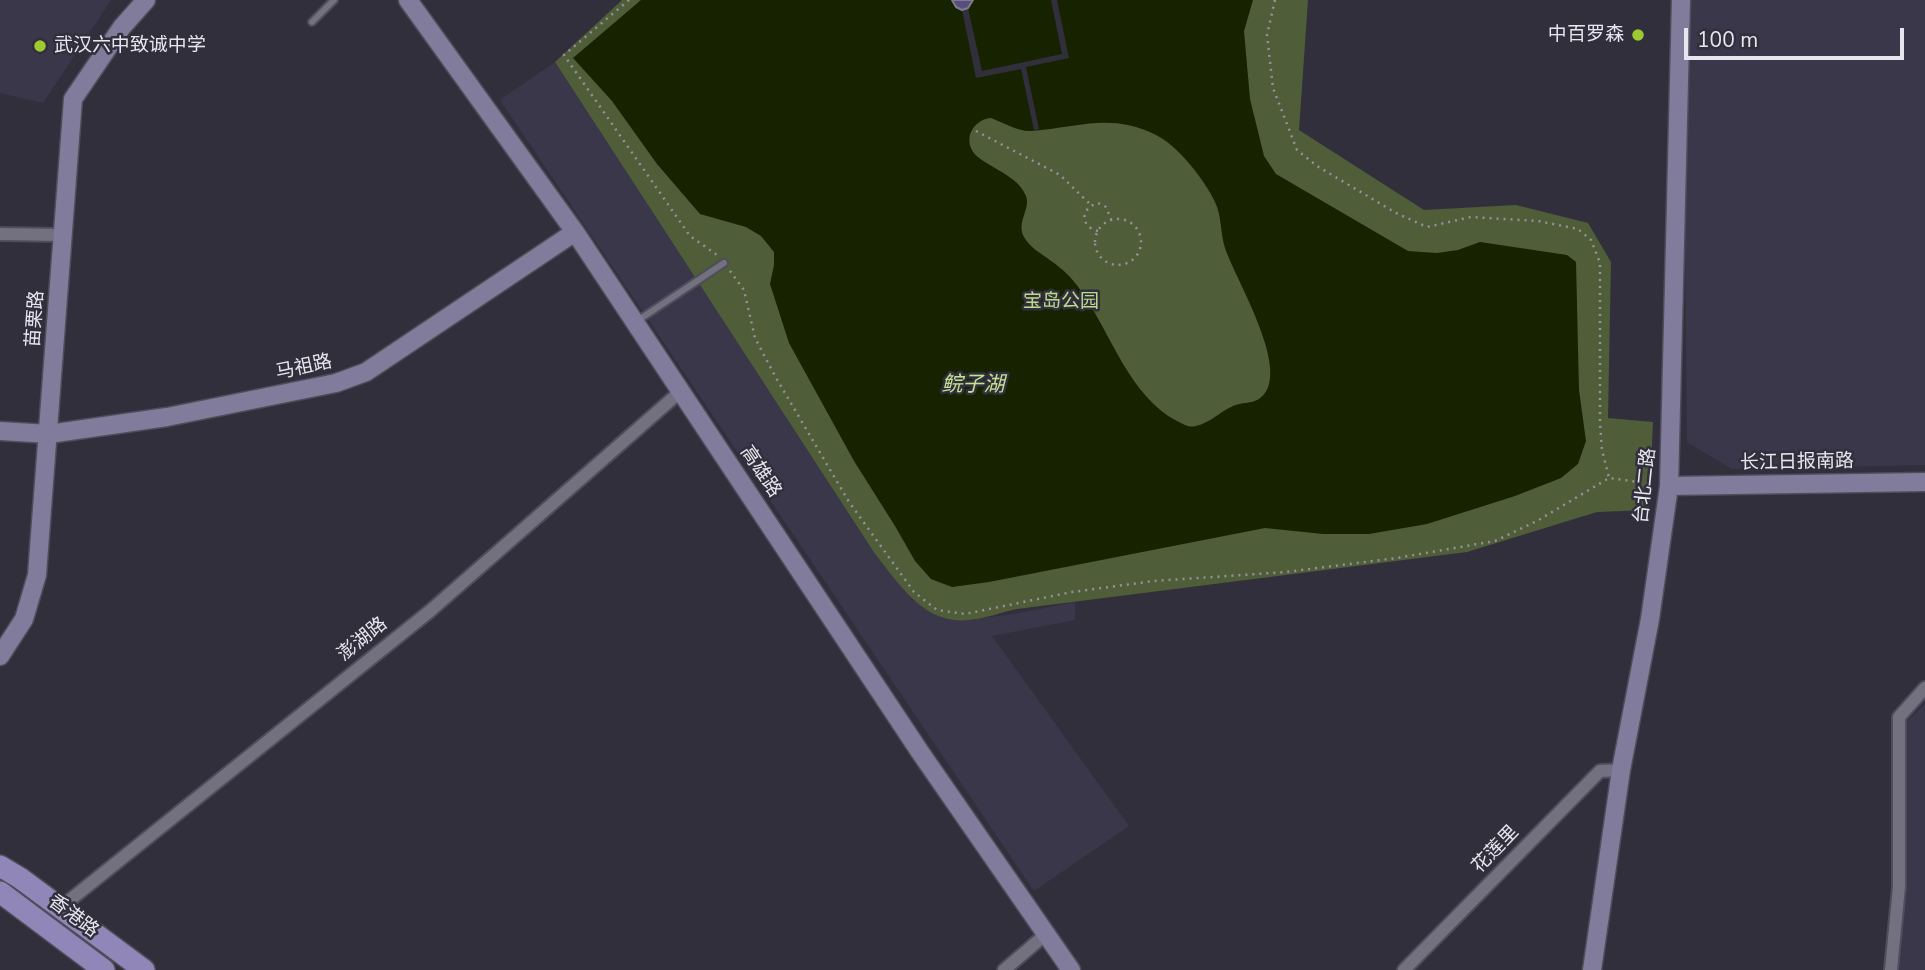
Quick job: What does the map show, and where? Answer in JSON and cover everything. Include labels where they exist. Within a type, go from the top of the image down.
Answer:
[{"type":"main road","name":"香港路","points":[[0,866],[144,970]]},
{"type":"main road","name":"香港路","points":[[0,892],[104,970]]},
{"type":"street","name":"苗栗路","points":[[0,656],[24,619],[37,575],[73,99],[122,27],[146,0]]},
{"type":"street","name":"高雄路","points":[[408,0],[575,232],[920,752],[1071,970]]},
{"type":"street","name":"台北二路","points":[[1592,970],[1621,770],[1650,619],[1669,486],[1681,0]]},
{"type":"street","name":"马祖路","points":[[0,431],[49,435],[167,417],[336,383],[366,372],[575,232]]},
{"type":"street","points":[[0,234],[62,234]]},
{"type":"street","name":"澎湖路","points":[[60,908],[430,611],[681,391]]},
{"type":"street","name":"长江日报南路","points":[[1669,486],[1925,482]]},
{"type":"street","points":[[1891,970],[1899,887],[1899,717],[1925,688]]},
{"type":"street","name":"花莲里","points":[[1404,970],[1600,771],[1621,770]]},
{"type":"street","points":[[1003,970],[1046,934]]},
{"type":"lane","points":[[312,22],[334,0]]},
{"type":"lane","points":[[635,322],[724,263]]},
{"type":"path","points":[[629,0],[564,55],[690,236],[712,250],[744,290],[755,338],[849,502],[914,592],[937,610],[965,614],[1072,592],[1153,581],[1286,572],[1397,558],[1495,541],[1536,521],[1609,478],[1669,486]]},
{"type":"path","points":[[1275,0],[1267,35],[1273,88],[1297,150],[1317,166],[1396,213],[1427,227],[1471,217],[1538,221],[1578,229],[1591,240],[1600,263],[1600,423],[1602,450],[1609,478]]},
{"type":"path","points":[[976,131],[1060,175],[1091,205]]},
{"type":"path","points":[[1098,231],[1089,228],[1084,222],[1084,213],[1091,205],[1098,203],[1106,207],[1111,219]]},
{"type":"path","points":[[1111,219],[1127,220],[1139,231],[1140,246],[1133,259],[1120,265],[1100,258],[1094,244],[1098,231],[1111,219]]},
{"type":"shaded area","name":"武汉六中致诚中学","points":[[0,0],[111,0],[43,103],[0,93]]},
{"type":"shaded area","points":[[1689,0],[1925,0],[1925,465],[1732,469],[1687,442],[1685,239]]},
{"type":"shaded area","points":[[555,62],[875,554],[912,600],[968,620],[1075,602],[1075,620],[992,636],[1129,826],[1034,891],[500,100]]},
{"type":"shaded area","points":[[1925,704],[1925,970],[1886,970],[1907,721]]},
{"type":"green space","name":"鲩子湖","points":[[622,0],[1308,0],[1299,130],[1424,210],[1516,205],[1588,223],[1611,262],[1608,418],[1653,422],[1649,510],[1597,512],[1467,552],[1017,609],[975,619],[953,620],[939,616],[926,609],[904,590],[875,554],[555,62]]},
{"type":"water","name":"鲩子湖","points":[[641,0],[952,0],[956,7],[962,10],[968,8],[973,0],[1253,0],[1244,31],[1250,99],[1264,156],[1276,174],[1408,251],[1437,253],[1458,250],[1480,242],[1567,255],[1576,262],[1579,390],[1586,441],[1578,464],[1561,478],[1427,524],[1369,534],[1323,534],[1265,528],[989,582],[952,587],[931,579],[915,561],[854,461],[789,343],[770,284],[774,252],[761,236],[746,227],[700,214],[657,164],[612,101],[573,58]],"holes":[[[991,118],[1026,131],[1094,123],[1124,124],[1156,135],[1181,155],[1215,202],[1225,248],[1267,349],[1270,370],[1268,387],[1259,399],[1233,406],[1206,422],[1191,426],[1160,410],[1146,396],[1133,380],[1078,287],[1064,271],[1026,241],[1022,226],[1027,201],[1021,188],[981,159],[971,148],[971,132],[981,121]]]},
{"type":"pier","points":[[1051,0],[1057,0],[1069,58],[1026,67],[1039,129],[1034,130],[1021,69],[976,78],[962,10],[968,8],[982,71],[1062,54]]},
{"type":"building","points":[[952,0],[973,0],[968,8],[962,10],[956,7]]},
{"type":"place","name":"中百罗森","points":[[1638,35]]},
{"type":"place","name":"武汉六中致诚中学","points":[[40,46]]},
{"type":"park label","name":"宝岛公园","points":[[1061,302]]}]
